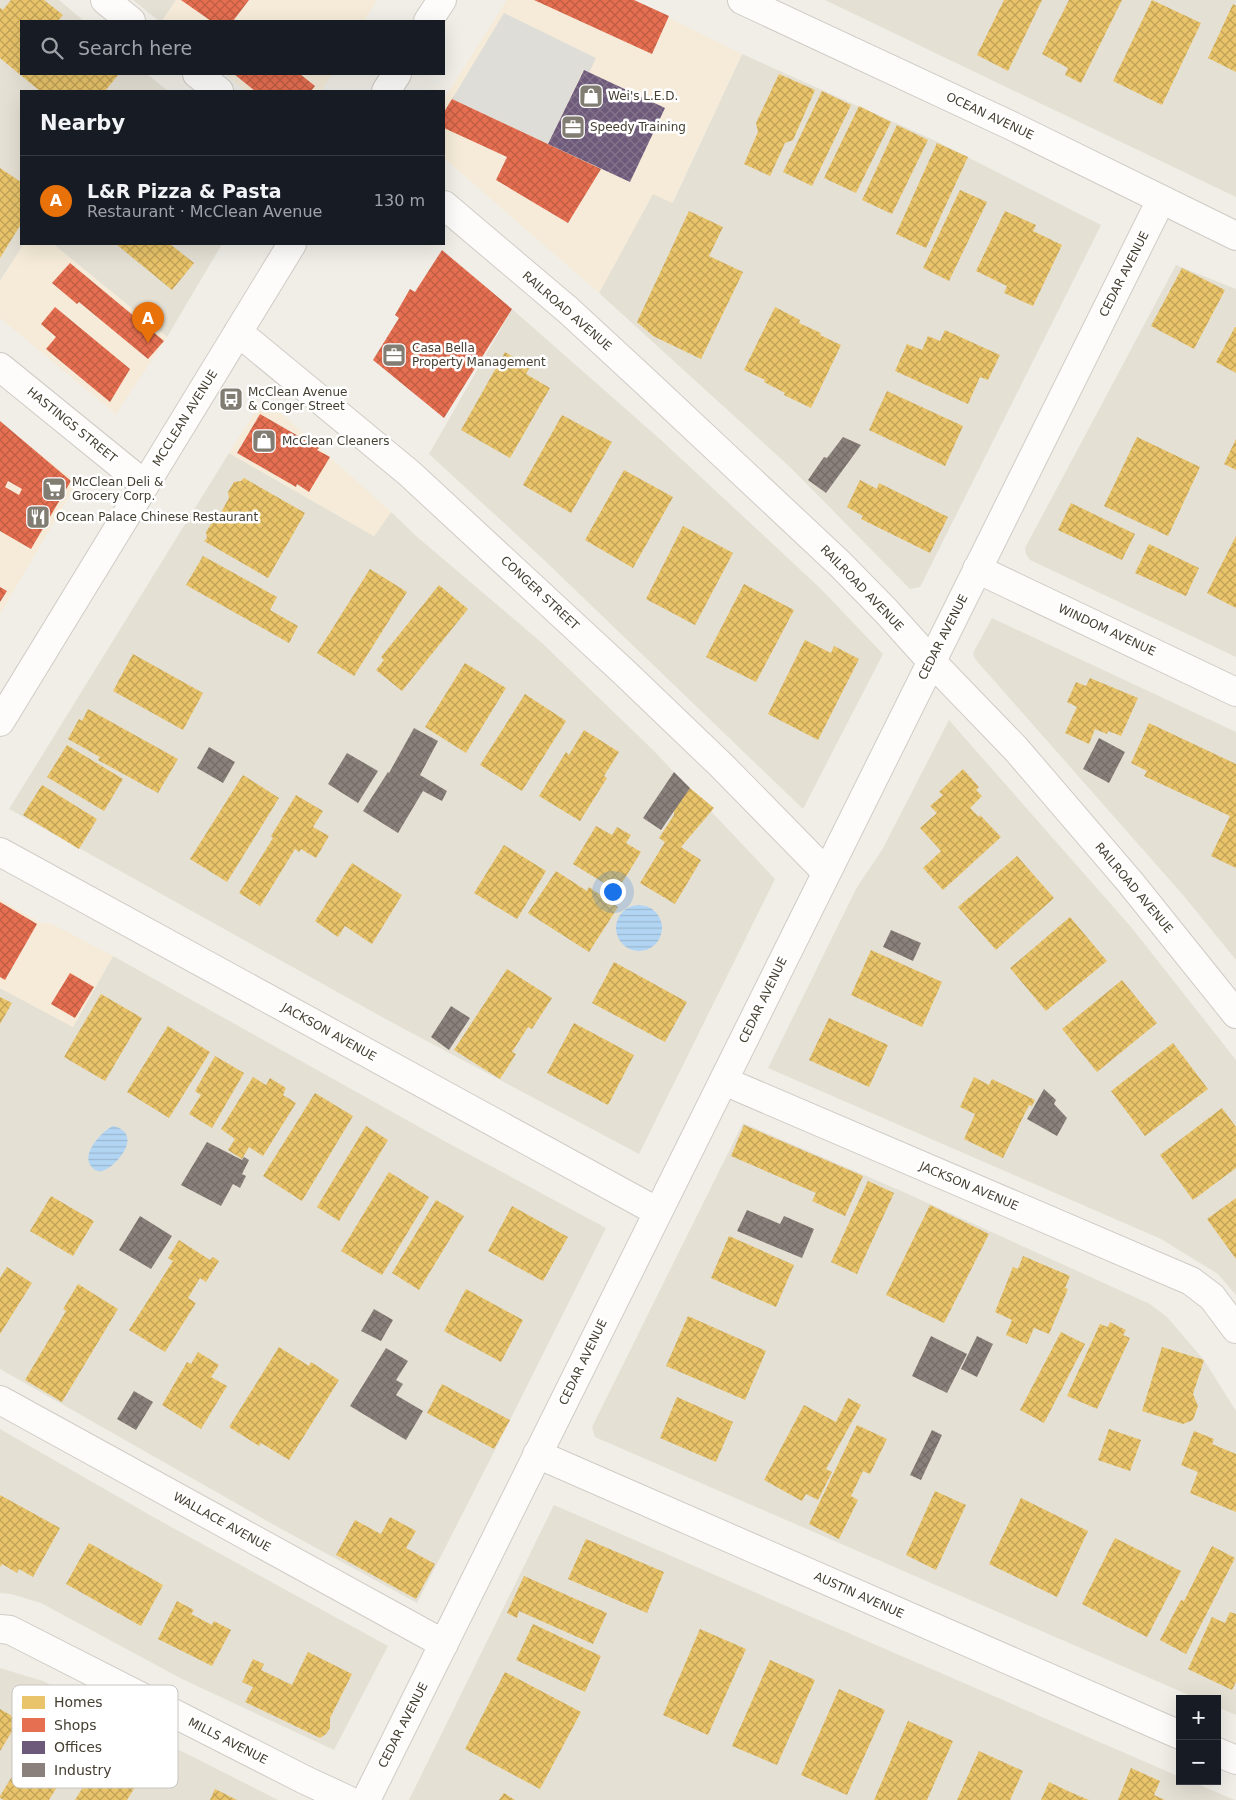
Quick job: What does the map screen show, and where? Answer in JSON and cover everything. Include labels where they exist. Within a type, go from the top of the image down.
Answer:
[{"type":"street","points":[[105,0],[130,20]]},
{"type":"street","points":[[429,20],[442,0]]},
{"type":"street","name":"OCEAN AVENUE","points":[[742,0],[1012,126],[1236,236]]},
{"type":"street","points":[[198,75],[219,90]]},
{"type":"street","points":[[387,90],[395,75]]},
{"type":"street","name":"CEDAR AVENUE","points":[[366,1800],[1161,200]]},
{"type":"street","name":"RAILROAD AVENUE","points":[[445,206],[568,310],[840,564],[1022,756],[1130,882],[1236,1014]]},
{"type":"street","name":"MCCLEAN AVENUE","points":[[0,722],[291,245]]},
{"type":"street","name":"CONGER STREET","points":[[238,332],[424,486],[721,765],[826,872]]},
{"type":"street","name":"HASTINGS STREET","points":[[0,367],[144,484]]},
{"type":"street","name":"WINDOM AVENUE","points":[[977,568],[1236,692]]},
{"type":"street","name":"JACKSON AVENUE","points":[[0,852],[658,1212]]},
{"type":"street","name":"JACKSON AVENUE","points":[[724,1081],[1191,1281],[1212,1297],[1236,1330]]},
{"type":"street","name":"WALLACE AVENUE","points":[[0,1400],[444,1644]]},
{"type":"street","name":"AUSTIN AVENUE","points":[[538,1454],[1176,1733]]},
{"type":"street","name":"MILLS AVENUE","points":[[0,1629],[10,1630],[118,1685]]},
{"type":"street","name":"MILLS AVENUE","points":[[178,1715],[348,1800]]},
{"type":"street","points":[[1221,1754],[1236,1760]]},
{"type":"shaded area","points":[[0,0],[59,0],[83,20],[20,20],[20,75],[148,75],[167,90],[20,90],[20,245],[23,245],[0,281]]},
{"type":"shaded area","points":[[133,0],[176,0],[163,20],[158,20]]},
{"type":"shaded area","points":[[176,0],[377,0],[365,20],[163,20]]},
{"type":"shaded area","points":[[507,0],[633,0],[742,54],[672,203],[653,194],[599,293],[445,159],[445,97]]},
{"type":"shaded area","points":[[825,0],[1236,0],[1236,197],[1050,108]]},
{"type":"shaded area","points":[[504,13],[596,58],[589,73],[583,70],[548,144],[452,99]]},
{"type":"shaded area","points":[[742,54],[936,141],[1101,225],[920,587],[910,589],[790,467],[599,293],[653,193],[673,202]]},
{"type":"shaded area","points":[[226,75],[331,75],[322,90],[245,90]]},
{"type":"shaded area","points":[[23,245],[54,245],[167,337],[116,414],[0,318],[0,281]]},
{"type":"shaded area","points":[[54,245],[221,245],[167,337]]},
{"type":"shaded area","points":[[1176,265],[1236,289],[1236,657],[1030,560],[1025,548]]},
{"type":"shaded area","points":[[512,309],[661,440],[820,588],[883,654],[803,809],[543,559],[429,454]]},
{"type":"shaded area","points":[[264,398],[391,512],[374,536],[229,453]]},
{"type":"shaded area","points":[[0,422],[77,483],[0,614]]},
{"type":"shaded area","points":[[229,453],[374,536],[391,512],[415,535],[541,642],[654,751],[775,879],[639,1154],[391,1022],[9,809]]},
{"type":"shaded area","points":[[992,618],[1236,732],[1236,960],[1183,895],[975,659],[973,653]]},
{"type":"shaded area","points":[[949,720],[1131,927],[1236,1060],[1236,1295],[1218,1274],[1161,1239],[768,1068],[857,887],[882,850]]},
{"type":"shaded area","points":[[0,899],[41,923],[52,924],[113,956],[73,1027],[0,988]]},
{"type":"shaded area","points":[[113,956],[448,1143],[606,1228],[417,1603],[276,1526],[0,1369],[0,988],[73,1027]]},
{"type":"shaded area","points":[[743,1123],[899,1190],[1150,1304],[1167,1317],[1204,1360],[1236,1411],[1236,1715],[1221,1709],[1221,1695],[1189,1695],[595,1437],[592,1427]]},
{"type":"shaded area","points":[[0,1429],[155,1518],[388,1646],[334,1750],[182,1679],[41,1603],[11,1594],[0,1593]]},
{"type":"shaded area","points":[[554,1505],[1176,1775],[1176,1785],[1199,1785],[1235,1800],[409,1800]]},
{"type":"shaded area","points":[[0,1668],[51,1685],[12,1685],[12,1788],[178,1788],[178,1749],[278,1800],[0,1800]]},
{"type":"water","points":[[634,905],[644,905],[658,915],[662,928],[658,941],[652,947],[644,951],[634,951],[620,941],[616,933],[616,923],[626,909]]},
{"type":"water","points":[[113,1126],[123,1130],[127,1136],[127,1144],[119,1159],[106,1169],[97,1171],[89,1161],[91,1149],[94,1143]]},
{"type":"building: Homes","points":[[11,0],[44,0],[63,15],[59,20],[20,20],[20,74],[0,58],[0,8],[3,10]]},
{"type":"building: Homes","points":[[1004,0],[1042,0],[1008,71],[977,55]]},
{"type":"building: Homes","points":[[1069,0],[1122,0],[1081,83],[1065,75],[1068,68],[1042,54]]},
{"type":"building: Homes","points":[[1152,0],[1201,23],[1162,105],[1113,81]]},
{"type":"building: Homes","points":[[1233,4],[1236,6],[1236,72],[1208,58]]},
{"type":"building: Homes","points":[[779,74],[815,90],[793,140],[785,143],[770,176],[744,164],[758,132],[756,123]]},
{"type":"building: Homes","points":[[21,75],[118,75],[106,90],[39,90]]},
{"type":"building: Homes","points":[[822,91],[851,105],[812,186],[783,172]]},
{"type":"building: Homes","points":[[859,106],[891,122],[856,193],[824,178]]},
{"type":"building: Homes","points":[[897,125],[928,140],[892,214],[862,200]]},
{"type":"building: Homes","points":[[937,143],[968,157],[926,248],[896,234]]},
{"type":"building: Homes","points":[[0,168],[20,181],[20,226],[0,258]]},
{"type":"building: Homes","points":[[960,190],[987,202],[949,281],[923,268]]},
{"type":"building: Homes","points":[[689,211],[723,227],[709,256],[743,272],[701,359],[653,336],[637,322]]},
{"type":"building: Homes","points":[[1005,211],[1036,225],[1033,231],[1062,245],[1033,306],[1004,293],[1007,286],[976,271]]},
{"type":"building: Homes","points":[[117,245],[171,245],[194,263],[172,290]]},
{"type":"building: Homes","points":[[1182,268],[1225,290],[1194,349],[1151,326]]},
{"type":"building: Homes","points":[[775,307],[800,320],[799,323],[841,345],[811,408],[784,395],[785,393],[764,382],[765,380],[744,370]]},
{"type":"building: Homes","points":[[1236,327],[1236,373],[1216,362]]},
{"type":"building: Homes","points":[[945,330],[1000,355],[988,380],[980,377],[968,404],[895,371],[907,344],[922,350],[928,336],[940,341]]},
{"type":"building: Homes","points":[[505,352],[530,367],[526,374],[550,388],[510,458],[461,430]]},
{"type":"building: Homes","points":[[887,391],[963,426],[945,466],[869,430]]},
{"type":"building: Homes","points":[[562,415],[612,442],[571,513],[523,485]]},
{"type":"building: Homes","points":[[1137,437],[1200,467],[1168,536],[1104,506]]},
{"type":"building: Homes","points":[[1236,439],[1236,470],[1224,464]]},
{"type":"building: Homes","points":[[624,470],[673,497],[633,568],[585,540]]},
{"type":"building: Homes","points":[[244,478],[305,513],[268,578],[204,541],[207,538],[206,532],[211,524],[216,521],[229,498],[228,492],[234,482],[241,481]]},
{"type":"building: Homes","points":[[860,480],[877,489],[879,483],[948,517],[930,553],[861,519],[863,516],[847,507]]},
{"type":"building: Homes","points":[[1071,503],[1135,534],[1122,560],[1058,530]]},
{"type":"building: Homes","points":[[683,526],[733,553],[695,625],[646,599]]},
{"type":"building: Homes","points":[[1236,536],[1236,608],[1207,593]]},
{"type":"building: Homes","points":[[1149,544],[1199,568],[1186,596],[1135,573]]},
{"type":"building: Homes","points":[[203,556],[277,597],[270,610],[298,626],[289,643],[186,585]]},
{"type":"building: Homes","points":[[370,569],[407,592],[354,676],[317,653]]},
{"type":"building: Homes","points":[[744,584],[794,610],[756,682],[706,657]]},
{"type":"building: Homes","points":[[439,585],[468,609],[402,691],[376,670],[384,660],[381,657]]},
{"type":"building: Homes","points":[[805,640],[831,653],[834,646],[859,659],[818,740],[768,714]]},
{"type":"building: Homes","points":[[133,654],[203,693],[183,730],[113,691]]},
{"type":"building: Homes","points":[[465,663],[506,688],[466,753],[425,727]]},
{"type":"building: Homes","points":[[1090,678],[1138,698],[1121,736],[1108,731],[1107,734],[1095,729],[1089,744],[1065,733],[1077,707],[1067,702],[1076,682],[1086,686]]},
{"type":"building: Homes","points":[[525,694],[566,721],[522,791],[480,765]]},
{"type":"building: Homes","points":[[88,709],[178,759],[158,793],[98,760],[100,757],[68,739],[79,719],[82,721]]},
{"type":"building: Homes","points":[[1149,723],[1236,764],[1236,868],[1211,856],[1230,816],[1144,776],[1147,771],[1131,763]]},
{"type":"building: Homes","points":[[584,730],[619,752],[604,776],[607,778],[580,821],[539,796],[566,752],[569,755]]},
{"type":"building: Homes","points":[[67,745],[123,779],[104,811],[47,777]]},
{"type":"building: Homes","points":[[963,769],[979,787],[976,790],[982,796],[970,808],[979,817],[980,815],[1001,837],[943,890],[923,868],[941,851],[920,828],[937,813],[930,806],[943,795],[939,792]]},
{"type":"building: Homes","points":[[243,775],[279,798],[227,882],[190,859]]},
{"type":"building: Homes","points":[[42,785],[97,819],[79,849],[23,815]]},
{"type":"building: Homes","points":[[690,788],[714,808],[681,847],[701,860],[675,904],[640,883],[665,842],[659,838],[674,815],[674,810]]},
{"type":"building: Homes","points":[[296,795],[323,811],[313,827],[329,836],[316,858],[301,849],[299,852],[295,849],[260,906],[239,893],[273,838],[271,836]]},
{"type":"building: Homes","points":[[596,826],[612,835],[617,827],[631,835],[626,843],[641,852],[617,891],[573,864]]},
{"type":"building: Homes","points":[[504,845],[546,871],[517,919],[474,893]]},
{"type":"building: Homes","points":[[1017,856],[1054,898],[996,950],[958,907]]},
{"type":"building: Homes","points":[[352,863],[402,895],[372,944],[345,926],[338,937],[315,921]]},
{"type":"building: Homes","points":[[556,871],[587,891],[589,887],[618,907],[589,952],[528,913]]},
{"type":"building: Homes","points":[[1070,917],[1107,961],[1046,1011],[1010,968]]},
{"type":"building: Homes","points":[[871,950],[942,982],[922,1027],[851,995]]},
{"type":"building: Homes","points":[[614,962],[687,1002],[665,1042],[592,1003]]},
{"type":"building: Homes","points":[[507,969],[552,998],[532,1029],[528,1027],[512,1052],[516,1054],[500,1079],[454,1050]]},
{"type":"building: Homes","points":[[1122,980],[1157,1023],[1097,1072],[1062,1029]]},
{"type":"building: Homes","points":[[101,994],[142,1018],[105,1081],[64,1057]]},
{"type":"building: Homes","points":[[0,997],[12,1003],[0,1024]]},
{"type":"building: Homes","points":[[829,1018],[888,1045],[869,1087],[809,1060]]},
{"type":"building: Homes","points":[[574,1023],[634,1055],[608,1105],[547,1073]]},
{"type":"building: Homes","points":[[168,1026],[210,1052],[169,1118],[127,1092]]},
{"type":"building: Homes","points":[[1173,1043],[1208,1089],[1145,1136],[1111,1091]]},
{"type":"building: Homes","points":[[215,1056],[244,1073],[212,1128],[189,1114],[201,1095],[195,1091]]},
{"type":"building: Homes","points":[[253,1077],[266,1085],[270,1078],[286,1088],[283,1095],[296,1103],[263,1156],[249,1147],[242,1159],[228,1150],[235,1139],[221,1129]]},
{"type":"building: Homes","points":[[974,1077],[989,1085],[992,1079],[1035,1100],[1032,1106],[1029,1105],[1003,1158],[964,1139],[975,1114],[960,1107]]},
{"type":"building: Homes","points":[[315,1093],[353,1116],[302,1201],[263,1176]]},
{"type":"building: Homes","points":[[1222,1108],[1236,1127],[1236,1168],[1193,1200],[1160,1155]]},
{"type":"building: Homes","points":[[744,1125],[863,1176],[845,1216],[812,1201],[816,1193],[731,1156]]},
{"type":"building: Homes","points":[[366,1126],[388,1140],[339,1221],[317,1207]]},
{"type":"building: Homes","points":[[389,1172],[429,1197],[382,1275],[341,1251]]},
{"type":"building: Homes","points":[[868,1181],[894,1193],[857,1274],[831,1262]]},
{"type":"building: Homes","points":[[51,1196],[94,1221],[73,1256],[30,1231]]},
{"type":"building: Homes","points":[[1236,1198],[1236,1259],[1207,1219]]},
{"type":"building: Homes","points":[[436,1200],[464,1216],[419,1290],[392,1273]]},
{"type":"building: Homes","points":[[930,1205],[989,1234],[944,1323],[886,1295]]},
{"type":"building: Homes","points":[[512,1206],[568,1237],[543,1281],[488,1251]]},
{"type":"building: Homes","points":[[729,1236],[794,1265],[776,1307],[711,1278]]},
{"type":"building: Homes","points":[[179,1240],[210,1260],[213,1257],[219,1261],[206,1282],[200,1278],[188,1298],[196,1303],[165,1352],[129,1330],[173,1261],[168,1258]]},
{"type":"building: Homes","points":[[1023,1256],[1070,1276],[1065,1288],[1068,1289],[1049,1334],[1034,1328],[1027,1344],[1006,1335],[1012,1320],[995,1312],[1013,1267],[1018,1269]]},
{"type":"building: Homes","points":[[7,1267],[32,1283],[0,1334],[0,1278]]},
{"type":"building: Homes","points":[[78,1284],[118,1309],[62,1402],[25,1380],[66,1311],[63,1309]]},
{"type":"building: Homes","points":[[466,1289],[523,1320],[501,1362],[444,1331]]},
{"type":"building: Homes","points":[[688,1316],[766,1351],[745,1400],[666,1366]]},
{"type":"building: Homes","points":[[1110,1322],[1126,1330],[1123,1335],[1130,1338],[1097,1409],[1067,1396],[1100,1324],[1108,1327]]},
{"type":"building: Homes","points":[[1061,1332],[1085,1344],[1044,1423],[1020,1410]]},
{"type":"building: Homes","points":[[279,1347],[309,1366],[311,1362],[339,1380],[289,1460],[261,1443],[259,1446],[229,1427]]},
{"type":"building: Homes","points":[[1162,1347],[1204,1360],[1193,1394],[1198,1406],[1193,1420],[1183,1424],[1142,1411]]},
{"type":"building: Homes","points":[[198,1352],[219,1365],[211,1377],[227,1386],[201,1429],[162,1405],[187,1362],[191,1364]]},
{"type":"building: Homes","points":[[442,1384],[510,1420],[494,1449],[427,1413]]},
{"type":"building: Homes","points":[[677,1397],[733,1422],[716,1462],[660,1438]]},
{"type":"building: Homes","points":[[848,1398],[861,1405],[826,1469],[832,1472],[818,1500],[806,1494],[802,1501],[764,1480],[804,1405],[836,1422]]},
{"type":"building: Homes","points":[[857,1425],[887,1439],[870,1474],[863,1471],[851,1496],[858,1500],[839,1539],[809,1524]]},
{"type":"building: Homes","points":[[1109,1429],[1141,1440],[1130,1471],[1098,1460]]},
{"type":"building: Homes","points":[[1194,1431],[1214,1439],[1212,1444],[1236,1454],[1236,1512],[1190,1493],[1198,1472],[1181,1465]]},
{"type":"building: Homes","points":[[935,1491],[966,1505],[936,1570],[906,1555]]},
{"type":"building: Homes","points":[[0,1495],[60,1528],[33,1577],[19,1569],[17,1573],[2,1564],[0,1567]]},
{"type":"building: Homes","points":[[1021,1498],[1088,1531],[1057,1597],[989,1564]]},
{"type":"building: Homes","points":[[390,1517],[416,1531],[406,1548],[435,1564],[416,1599],[336,1555],[355,1520],[381,1534]]},
{"type":"building: Homes","points":[[1115,1538],[1181,1571],[1147,1637],[1082,1604]]},
{"type":"building: Homes","points":[[586,1539],[664,1572],[647,1613],[568,1579]]},
{"type":"building: Homes","points":[[89,1543],[163,1585],[141,1626],[66,1584]]},
{"type":"building: Homes","points":[[1212,1546],[1235,1558],[1186,1654],[1160,1640],[1181,1600],[1184,1601]]},
{"type":"building: Homes","points":[[524,1576],[607,1613],[593,1644],[519,1611],[517,1618],[507,1613]]},
{"type":"building: Homes","points":[[177,1601],[194,1610],[191,1614],[212,1625],[214,1621],[231,1630],[212,1666],[158,1639]]},
{"type":"building: Homes","points":[[1230,1612],[1236,1614],[1236,1682],[1232,1690],[1188,1669],[1212,1617],[1225,1623]]},
{"type":"building: Homes","points":[[533,1624],[601,1656],[585,1692],[516,1660]]},
{"type":"building: Homes","points":[[700,1629],[746,1649],[708,1735],[663,1715]]},
{"type":"building: Homes","points":[[308,1652],[352,1674],[330,1718],[330,1728],[320,1738],[245,1702],[253,1687],[242,1682],[253,1659],[264,1664],[261,1670],[292,1685]]},
{"type":"building: Homes","points":[[770,1660],[815,1680],[777,1765],[732,1746]]},
{"type":"building: Homes","points":[[505,1672],[581,1712],[540,1789],[465,1749]]},
{"type":"building: Homes","points":[[839,1689],[885,1710],[847,1795],[801,1775]]},
{"type":"building: Homes","points":[[0,1709],[12,1716],[12,1731],[0,1751]]},
{"type":"building: Homes","points":[[908,1721],[953,1741],[927,1800],[874,1800]]},
{"type":"building: Homes","points":[[979,1751],[1023,1771],[1010,1800],[957,1800]]},
{"type":"building: Homes","points":[[1131,1768],[1160,1781],[1154,1795],[1165,1800],[1118,1800]]},
{"type":"building: Homes","points":[[12,1776],[12,1788],[56,1788],[49,1800],[4,1800],[0,1796]]},
{"type":"building: Homes","points":[[1049,1782],[1070,1792],[1089,1800],[1041,1800]]},
{"type":"building: Homes","points":[[82,1788],[134,1788],[127,1800],[75,1800]]},
{"type":"building: Homes","points":[[215,1789],[237,1800],[210,1800]]},
{"type":"building: Homes","points":[[504,1793],[515,1800],[499,1800]]},
{"type":"building: Shops","points":[[181,0],[249,0],[234,20],[210,20]]},
{"type":"building: Shops","points":[[534,0],[634,0],[669,16],[652,54]]},
{"type":"building: Shops","points":[[235,75],[301,75],[315,86],[312,90],[254,90]]},
{"type":"building: Shops","points":[[452,99],[601,169],[568,223],[496,180],[507,157],[445,128],[445,110]]},
{"type":"building: Shops","points":[[442,250],[512,309],[444,418],[373,360],[399,318],[395,315],[410,289],[415,292]]},
{"type":"building: Shops","points":[[70,263],[164,341],[148,359],[79,302],[77,304],[52,283]]},
{"type":"building: Shops","points":[[55,307],[130,369],[110,402],[46,349],[56,337],[41,324]]},
{"type":"building: Shops","points":[[260,414],[319,448],[317,450],[330,457],[309,492],[297,484],[296,487],[237,453]]},
{"type":"building: Shops","points":[[0,421],[71,481],[31,549],[0,531]],"holes":[[[8,481],[22,489],[19,495],[5,487]]]},
{"type":"building: Shops","points":[[0,587],[7,591],[0,602]]},
{"type":"building: Shops","points":[[0,902],[37,924],[5,980],[0,977]]},
{"type":"building: Shops","points":[[70,973],[94,987],[75,1018],[51,1004]]},
{"type":"building: Offices","points":[[584,70],[665,108],[630,182],[548,144]]},
{"type":"building: Industry","points":[[843,437],[861,445],[826,493],[808,480],[824,457],[827,458]]},
{"type":"building: Industry","points":[[414,728],[438,741],[420,775],[447,791],[442,801],[423,791],[398,833],[363,811],[389,773]]},
{"type":"building: Industry","points":[[1099,738],[1125,752],[1109,783],[1083,769]]},
{"type":"building: Industry","points":[[209,747],[235,762],[223,783],[197,768]]},
{"type":"building: Industry","points":[[347,753],[378,771],[358,803],[328,784]]},
{"type":"building: Industry","points":[[674,772],[690,788],[661,830],[643,818]]},
{"type":"building: Industry","points":[[891,930],[921,943],[913,961],[883,947]]},
{"type":"building: Industry","points":[[451,1006],[470,1018],[449,1050],[431,1037]]},
{"type":"building: Industry","points":[[1044,1089],[1056,1100],[1054,1104],[1067,1118],[1057,1136],[1027,1119]]},
{"type":"building: Industry","points":[[207,1142],[242,1160],[244,1157],[249,1160],[242,1174],[246,1176],[240,1188],[233,1184],[221,1206],[181,1185]]},
{"type":"building: Industry","points":[[747,1210],[780,1224],[784,1216],[814,1229],[802,1258],[737,1231]]},
{"type":"building: Industry","points":[[140,1216],[172,1236],[151,1269],[119,1250]]},
{"type":"building: Industry","points":[[374,1309],[393,1320],[381,1341],[361,1331]]},
{"type":"building: Industry","points":[[931,1336],[967,1354],[947,1393],[912,1376]]},
{"type":"building: Industry","points":[[977,1336],[993,1344],[977,1377],[961,1369]]},
{"type":"building: Industry","points":[[386,1348],[408,1361],[396,1380],[403,1384],[396,1395],[423,1411],[406,1440],[350,1406]]},
{"type":"building: Industry","points":[[134,1391],[153,1402],[136,1430],[117,1419]]},
{"type":"building: Industry","points":[[932,1430],[942,1435],[921,1480],[910,1475]]},
{"type":"place","name":"Wei's L.E.D.","points":[[591,96]]},
{"type":"place","name":"Speedy Training","points":[[573,127]]},
{"type":"place","name":"L&R Pizza & Pasta","points":[[148,343]]},
{"type":"place","name":"Casa Bella Property Management","points":[[394,355]]},
{"type":"place","name":"McClean Avenue & Conger Street","points":[[231,399]]},
{"type":"place","name":"McClean Cleaners","points":[[264,441]]},
{"type":"place","name":"McClean Deli & Grocery Corp.","points":[[54,489]]},
{"type":"place","name":"Ocean Palace Chinese Restaurant","points":[[38,517]]}]
